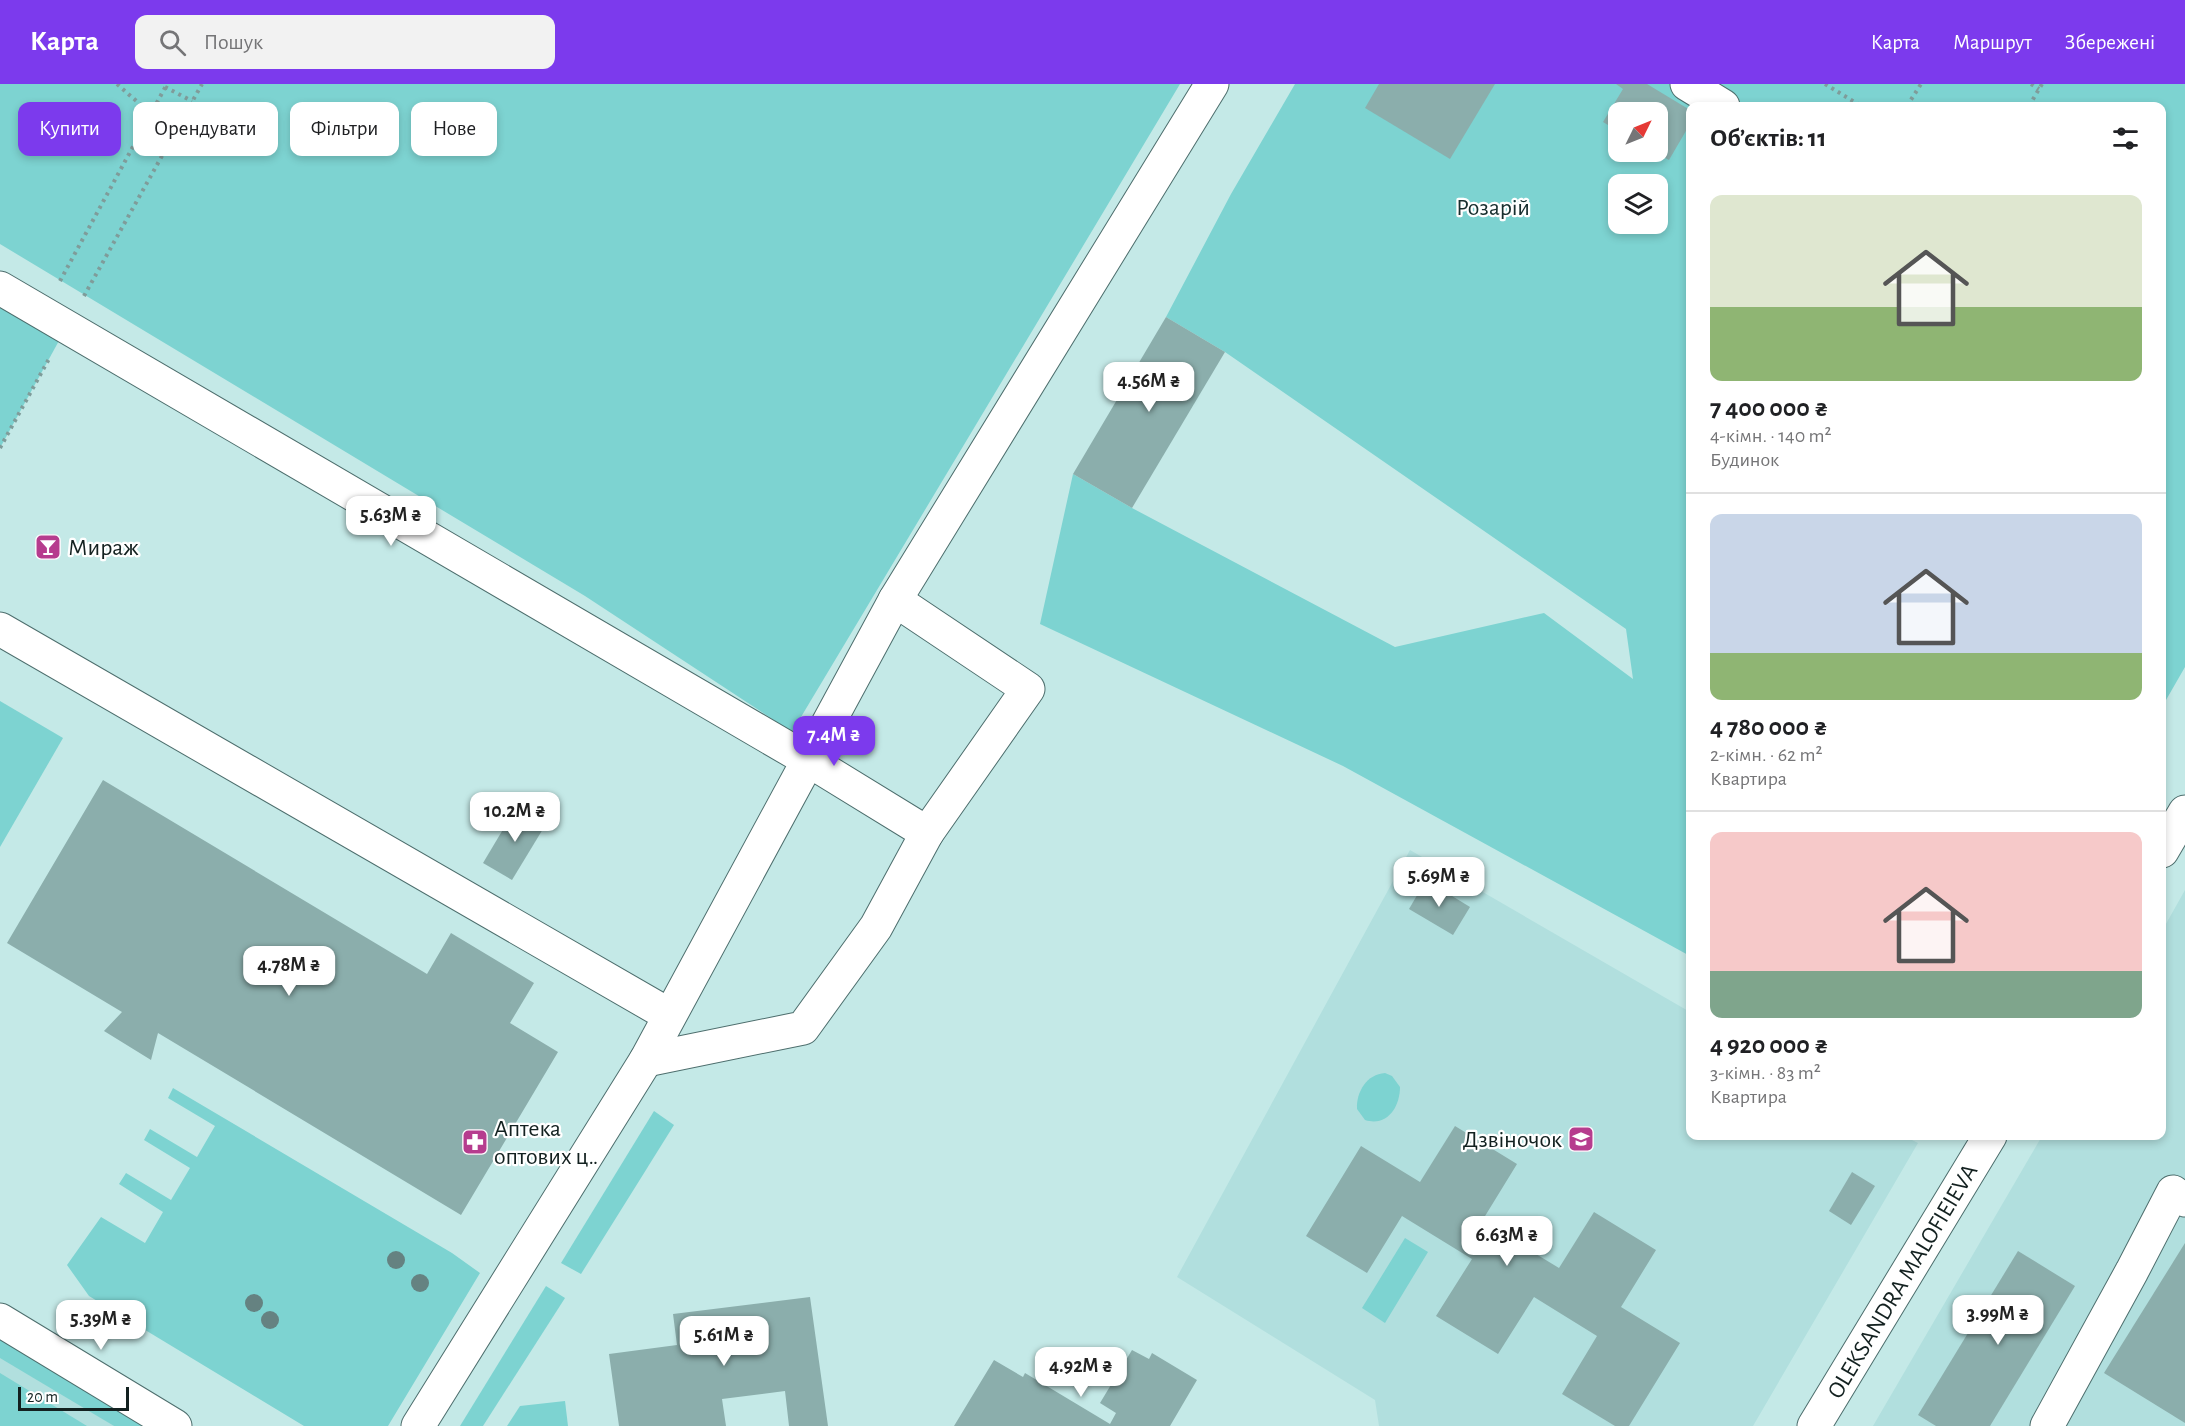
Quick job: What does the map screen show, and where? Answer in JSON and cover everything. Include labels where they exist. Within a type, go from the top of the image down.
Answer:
[{"type":"street","points":[[418,1426],[646,1060],[895,600],[1212,84]]},
{"type":"street","points":[[1687,84],[1716,102]]},
{"type":"street","points":[[0,288],[808,760],[927,833]]},
{"type":"street","points":[[646,1060],[803,1028],[876,927],[927,833],[1028,689],[895,600]]},
{"type":"street","points":[[0,629],[669,1015]]},
{"type":"street","points":[[2166,844],[2185,812]]},
{"type":"street","name":"OLEKSANDRA MALOFIEIEVA","points":[[1814,1426],[1988,1140]]},
{"type":"street","points":[[2047,1426],[2132,1271],[2181,1188]]},
{"type":"street","points":[[0,1320],[175,1426]]},
{"type":"path","points":[[117,84],[137,102]]},
{"type":"path","points":[[55,321],[202,84]]},
{"type":"path","points":[[1825,84],[1855,102]]},
{"type":"path","points":[[1910,102],[1921,84]]},
{"type":"path","points":[[2031,84],[2039,89]]},
{"type":"path","points":[[2031,102],[2042,84]]},
{"type":"path","points":[[156,102],[166,85],[192,101]]},
{"type":"path","points":[[0,448],[133,150]]},
{"type":"shaded area","name":"Дзвіночок","points":[[1410,850],[1686,1010],[1686,1140],[1912,1140],[1918,1143],[1753,1426],[1379,1426],[1375,1400],[1177,1277]]},
{"type":"shaded area","points":[[2185,890],[2185,1426],[1873,1426],[2040,1140],[2166,1140],[2166,924]]},
{"type":"shaded area","points":[[0,1353],[114,1426],[0,1426]]},
{"type":"green space","points":[[0,84],[1180,84],[792,732],[585,596],[0,244]]},
{"type":"green space","name":"Розарій","points":[[1295,84],[2185,84],[2185,667],[2166,700],[2166,102],[1686,102],[1686,954],[1343,766],[1040,624],[1073,474],[1132,508],[1395,647],[1544,613],[1633,679],[1626,629],[1225,352],[1166,317],[1231,194]]},
{"type":"green space","points":[[0,288],[66,328],[0,448]]},
{"type":"green space","points":[[0,701],[63,738],[0,847]]},
{"type":"green space","points":[[1385,1073],[1392,1076],[1400,1087],[1398,1102],[1386,1118],[1380,1121],[1365,1120],[1357,1109],[1358,1096],[1368,1080]]},
{"type":"green space","points":[[173,1088],[452,1253],[480,1273],[388,1426],[304,1426],[89,1296],[67,1265],[101,1217],[145,1243],[163,1212],[119,1184],[126,1173],[171,1200],[190,1168],[144,1140],[150,1129],[197,1157],[215,1126],[168,1098]]},
{"type":"green space","points":[[654,1111],[674,1125],[581,1274],[561,1263]]},
{"type":"green space","points":[[1405,1238],[1428,1252],[1385,1323],[1362,1308]]},
{"type":"green space","points":[[546,1286],[565,1298],[483,1426],[460,1426]]},
{"type":"green space","points":[[0,1337],[147,1426],[114,1426],[0,1358]]},
{"type":"green space","points":[[0,1373],[87,1426],[0,1426]]},
{"type":"green space","points":[[565,1401],[568,1426],[507,1426],[520,1406]]},
{"type":"building","points":[[1379,84],[1495,84],[1450,159],[1365,108]]},
{"type":"building","points":[[1616,84],[1647,84],[1686,108],[1686,131],[1669,160],[1668,102],[1615,102],[1623,89]]},
{"type":"building","points":[[1608,114],[1608,125],[1603,122]]},
{"type":"building","points":[[1166,317],[1225,352],[1132,508],[1073,474]]},
{"type":"building","points":[[103,780],[427,974],[451,933],[534,983],[510,1023],[558,1052],[461,1215],[158,1033],[151,1060],[104,1031],[122,1012],[7,943]]},
{"type":"building","points":[[517,806],[546,824],[512,880],[483,863]]},
{"type":"building","points":[[1426,880],[1470,907],[1453,935],[1409,909]]},
{"type":"building","points":[[1455,1126],[1517,1164],[1482,1221],[1559,1268],[1594,1212],[1656,1250],[1621,1307],[1680,1343],[1629,1426],[1615,1426],[1562,1394],[1597,1336],[1534,1297],[1498,1354],[1436,1316],[1472,1259],[1402,1216],[1367,1273],[1306,1236],[1361,1146],[1420,1182]]},
{"type":"building","points":[[1852,1172],[1875,1186],[1851,1225],[1829,1211]]},
{"type":"building","points":[[2185,1243],[2185,1423],[2104,1373]]},
{"type":"building","points":[[2018,1251],[2075,1286],[1990,1426],[1936,1426],[1918,1415]]},
{"type":"building","points":[[810,1297],[828,1426],[789,1426],[785,1391],[722,1399],[726,1426],[619,1426],[609,1354],[677,1345],[673,1314]]},
{"type":"building","points":[[1132,1350],[1149,1359],[1152,1353],[1197,1380],[1170,1426],[954,1426],[994,1360],[1023,1377],[1025,1373],[1110,1424],[1116,1413],[1100,1403]]},
{"type":"place","name":"Мираж","points":[[48,547]]},
{"type":"place","name":"Дзвіночок","points":[[1581,1139]]},
{"type":"place","name":"Аптека оптових ц‥","points":[[475,1142]]}]
